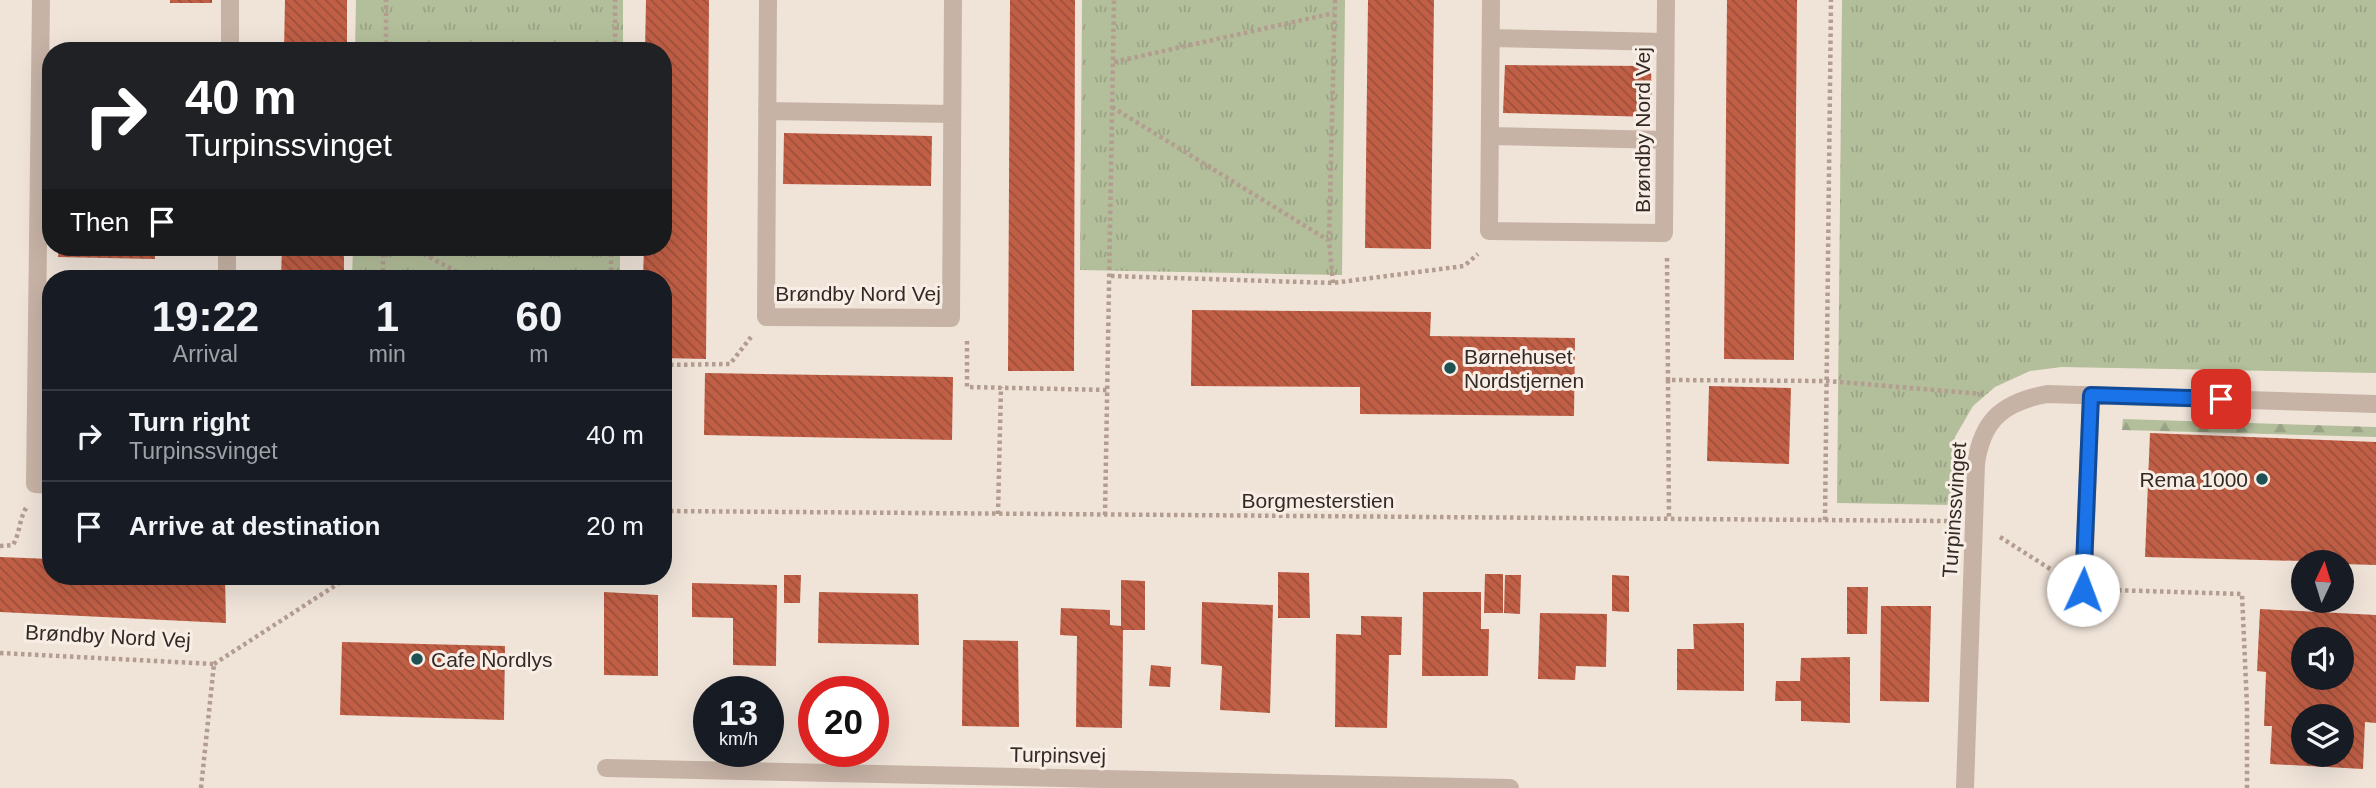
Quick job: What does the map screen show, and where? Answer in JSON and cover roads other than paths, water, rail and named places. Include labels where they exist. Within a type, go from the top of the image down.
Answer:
[{"type":"street","points":[[41,0],[35,484],[42,484]]},
{"type":"street","points":[[230,0],[230,42]]},
{"type":"street","name":"Brøndby Nord Vej","points":[[768,0],[766,317],[951,318],[953,0]]},
{"type":"street","name":"Brøndby Nord Vej","points":[[1491,0],[1489,231],[1664,233],[1665,0]]},
{"type":"street","points":[[1491,38],[1665,42]]},
{"type":"street","points":[[767,111],[952,114]]},
{"type":"street","points":[[1490,136],[1664,140]]},
{"type":"street","name":"Turpinssvinget","points":[[1965,788],[1973,521],[1979,444],[1992,419],[2013,404],[2047,394],[2376,404]]},
{"type":"street","points":[[2083,601],[2091,395]]},
{"type":"street","name":"Turpinsvej","points":[[606,768],[1510,788]]},
{"type":"place","name":"Børnehuset Nordstjernen","points":[[1450,368]]},
{"type":"place","name":"Rema 1000","points":[[2262,479]]},
{"type":"place","name":"Cafe Nordlys","points":[[417,659]]}]
